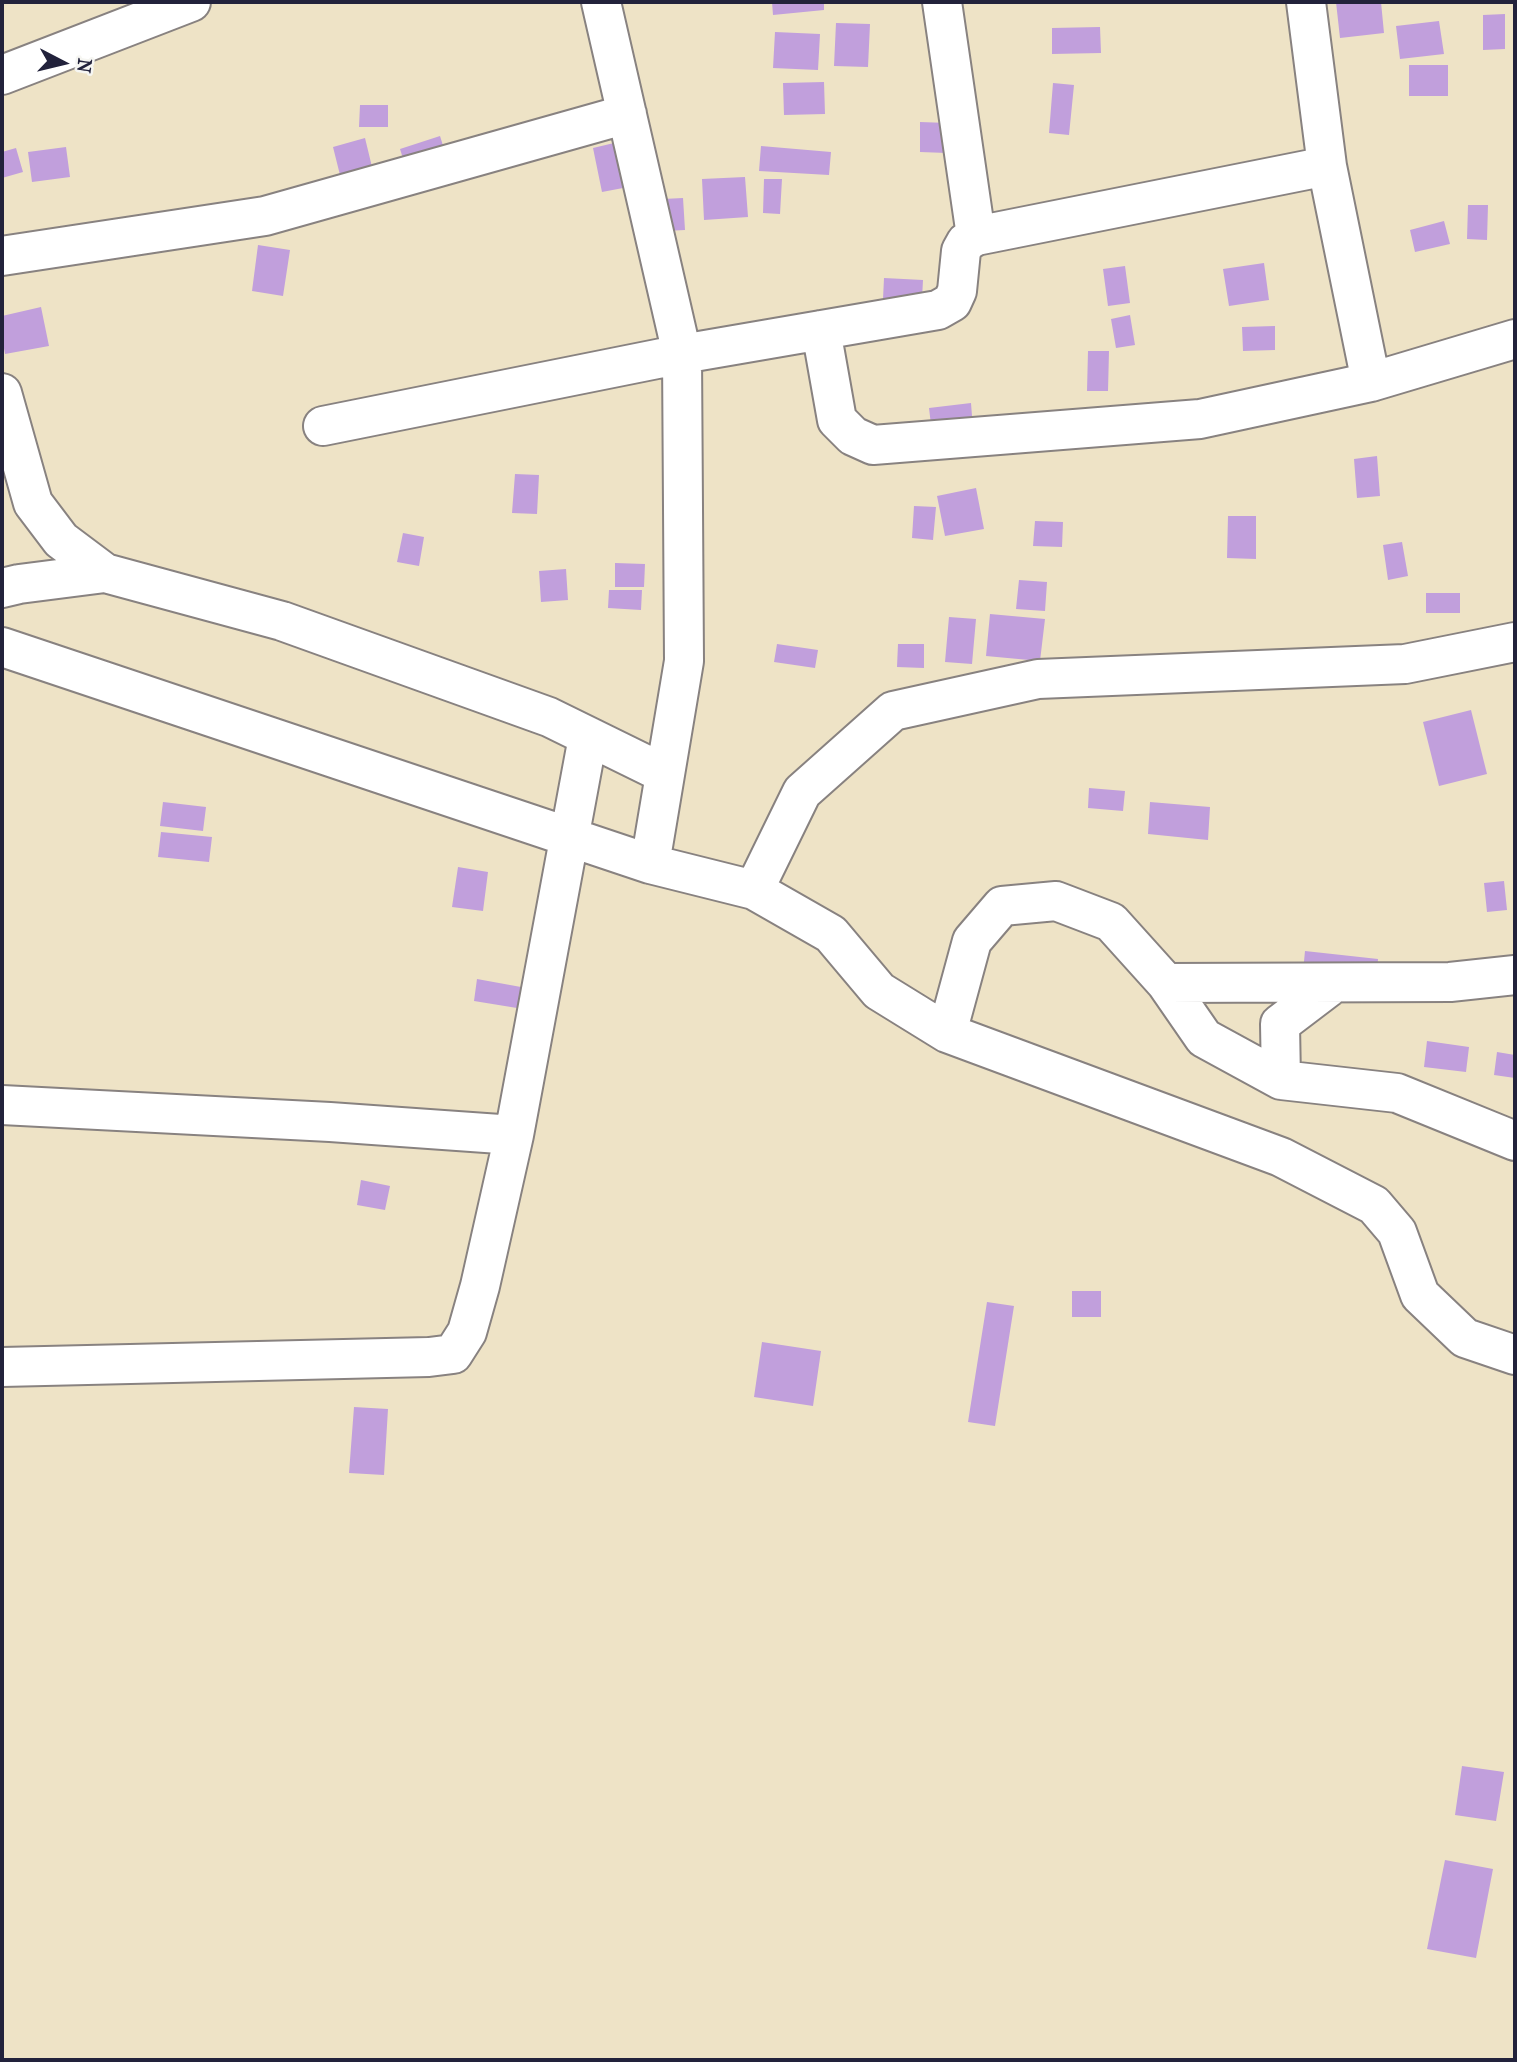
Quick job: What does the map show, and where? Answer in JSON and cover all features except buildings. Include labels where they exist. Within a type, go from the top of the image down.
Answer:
[{"type":"street","points":[[2,75],[191,2]]},
{"type":"street","points":[[601,2],[682,354],[684,661],[650,864]]},
{"type":"street","points":[[942,2],[976,236]]},
{"type":"street","points":[[1306,2],[1327,166],[1371,382]]},
{"type":"street","points":[[2,256],[265,216],[627,114]]},
{"type":"street","points":[[323,426],[682,354],[939,310],[952,302],[957,291],[961,251],[966,242],[976,236],[1327,166]]},
{"type":"street","points":[[821,330],[837,421],[853,436],[873,445],[1200,419],[1371,382],[1515,339]]},
{"type":"street","points":[[2,393],[33,503],[61,540],[105,573],[282,621],[548,718],[666,774]]},
{"type":"street","points":[[2,588],[105,573]]},
{"type":"street","points":[[754,890],[802,792],[892,711],[1038,679],[1405,664],[1515,642]]},
{"type":"street","points":[[2,647],[650,864],[754,890],[831,934],[879,991],[947,1033],[1281,1157],[1374,1205],[1397,1232],[1420,1295],[1465,1338],[1515,1356]]},
{"type":"street","points":[[2,1367],[429,1357],[453,1354],[467,1332],[480,1286],[514,1135],[588,737]]},
{"type":"street","points":[[947,1033],[972,941],[1002,906],[1056,901],[1111,922],[1166,983],[1204,1038],[1281,1080],[1396,1093],[1515,1141]]},
{"type":"street","points":[[1166,983],[1450,982],[1515,975]]},
{"type":"street","points":[[1281,1080],[1280,1024],[1334,983]]},
{"type":"street","points":[[2,1105],[330,1122],[514,1135]]}]
